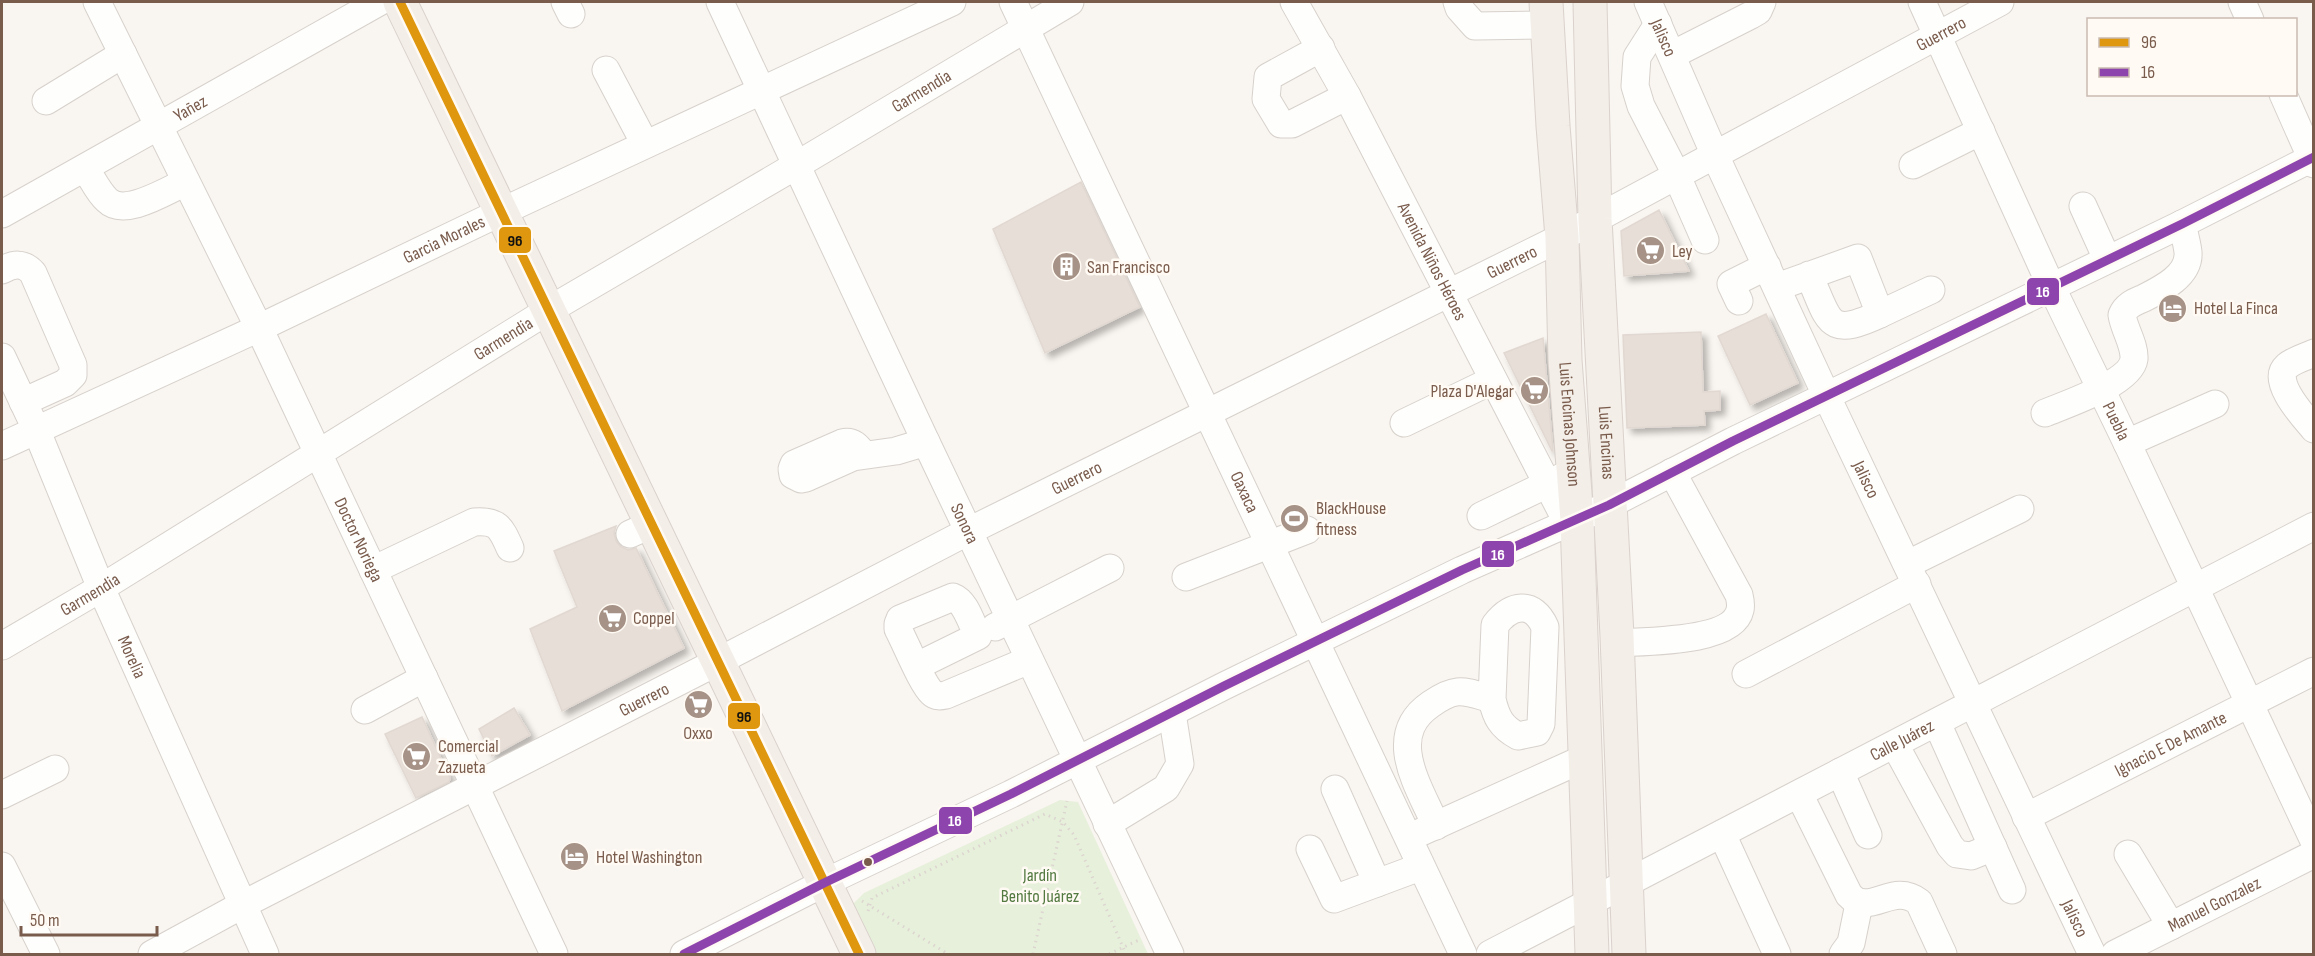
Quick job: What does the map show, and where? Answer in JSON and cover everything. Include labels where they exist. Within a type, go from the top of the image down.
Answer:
[{"type":"main road","points":[[400,2],[549,310],[640,530],[717,662],[859,954]]},
{"type":"main road","name":"Luis Encinas","points":[[1590,2],[1595,219],[1617,643],[1629,954]]},
{"type":"main road","name":"Luis Encinas Johnson","points":[[1547,14],[1562,237],[1565,360],[1560,477],[1572,522],[1592,900],[1592,954]]},
{"type":"street","name":"Doctor Noriega","points":[[97,2],[259,328],[554,954]]},
{"type":"street","name":"Yañez","points":[[2,214],[379,2]]},
{"type":"street","name":"Sonora","points":[[720,2],[1029,660],[1170,954]]},
{"type":"street","name":"Garcia Morales","points":[[2,446],[259,328],[645,144],[952,2]]},
{"type":"street","name":"Oaxaca","points":[[1013,2],[1462,954]]},
{"type":"street","name":"Garmendia","points":[[2,645],[101,588],[549,310],[1070,2]]},
{"type":"street","name":"Avenida Niños Héroes","points":[[1294,2],[1347,96],[1493,380],[1560,477]]},
{"type":"street","points":[[1456,2],[1475,26],[1547,14]]},
{"type":"street","points":[[1672,55],[1758,11],[1762,2]]},
{"type":"street","name":"Puebla","points":[[1922,2],[2051,286],[2313,841]]},
{"type":"street","name":"Guerrero","points":[[152,954],[475,784],[969,531],[1562,237],[1714,153],[2000,2]]},
{"type":"street","points":[[2242,2],[2249,18]]},
{"type":"street","points":[[1656,9],[1637,57],[1635,86],[1641,106],[1676,174],[1705,240]]},
{"type":"street","name":"Jalisco","points":[[1656,9],[1672,55],[1714,153],[1826,395],[2092,954]]},
{"type":"street","points":[[1321,48],[1268,77],[1266,99],[1281,124],[1292,124],[1347,96]]},
{"type":"street","points":[[46,101],[123,54]]},
{"type":"street","points":[[606,70],[645,144]]},
{"type":"street","points":[[684,954],[1462,570],[1609,505],[1826,395],[2313,160],[2284,96]]},
{"type":"street","points":[[1913,165],[1981,131]]},
{"type":"street","points":[[85,168],[107,201],[122,206],[135,205],[186,182]]},
{"type":"street","points":[[2083,206],[2106,259]]},
{"type":"street","points":[[2045,413],[2100,389],[2121,377],[2131,368],[2134,360],[2123,324],[2124,309],[2166,285],[2182,272],[2187,264],[2188,253],[2182,224]]},
{"type":"street","points":[[1739,301],[1731,284],[1772,277],[1809,275],[1858,258],[1880,314]]},
{"type":"street","points":[[2,270],[14,264],[26,266],[33,273],[73,365],[73,375],[65,382],[23,402]]},
{"type":"street","points":[[1809,275],[1827,315],[1835,324],[1843,327],[1856,325],[1931,290]]},
{"type":"street","points":[[2313,353],[2285,367],[2282,374],[2293,404],[2313,429]]},
{"type":"street","name":"Morelia","points":[[2,357],[36,429],[101,588],[265,954]]},
{"type":"street","points":[[1404,423],[1493,380]]},
{"type":"street","points":[[2127,443],[2215,404]]},
{"type":"street","points":[[864,455],[896,451],[926,442]]},
{"type":"street","points":[[1617,643],[1671,640],[1706,635],[1732,623],[1740,610],[1739,596],[1672,472]]},
{"type":"street","points":[[1481,516],[1560,477]]},
{"type":"street","points":[[1746,674],[2020,509]]},
{"type":"street","points":[[373,570],[474,522],[485,521],[495,524],[503,532],[510,548]]},
{"type":"street","name":"Calle Juárez","points":[[1490,954],[2313,526]]},
{"type":"street","points":[[1186,577],[1271,546],[1307,530]]},
{"type":"street","points":[[917,666],[1110,568]]},
{"type":"street","points":[[978,636],[963,605],[958,599],[952,597],[900,619],[898,629],[932,693],[938,696],[946,695],[1029,660]]},
{"type":"street","name":"Ignacio E De Amante","points":[[2026,817],[2313,671]]},
{"type":"street","points":[[365,710],[424,678]]},
{"type":"street","points":[[1436,826],[1410,765],[1407,737],[1413,721],[1420,711],[1451,692],[1460,690],[1492,699]]},
{"type":"street","points":[[1107,824],[1166,788],[1180,764],[1172,713]]},
{"type":"street","points":[[1937,723],[2012,890]]},
{"type":"street","points":[[1895,745],[1950,846],[1957,854],[1971,856],[1993,847]]},
{"type":"street","points":[[1407,838],[1585,758]]},
{"type":"street","points":[[2,795],[55,770]]},
{"type":"street","points":[[1840,772],[1868,835]]},
{"type":"street","points":[[1335,789],[1377,883]]},
{"type":"street","points":[[1799,794],[1849,895],[1859,903],[1866,904],[1895,895],[1912,897],[1919,902],[1942,954]]},
{"type":"street","points":[[1722,834],[1777,954]]},
{"type":"street","points":[[1310,849],[1334,899],[1420,867]]},
{"type":"street","points":[[2128,854],[2171,926]]},
{"type":"street","name":"Manuel Gonzalez","points":[[2115,954],[2313,854]]},
{"type":"street","points":[[2,866],[46,954]]},
{"type":"street","points":[[1843,954],[1851,943],[1859,903]]},
{"type":"path","points":[[1033,954],[1067,801]]},
{"type":"path","points":[[868,913],[868,905],[872,898],[1045,814],[1063,822],[1074,836],[1126,954]]},
{"type":"path","points":[[858,898],[948,954]]},
{"type":"path","points":[[1109,954],[1141,939]]},
{"type":"green space","name":"Jardín Benito Juárez","points":[[1060,800],[1078,802],[1148,954],[869,954],[852,905],[864,893]]},
{"type":"building","name":"San Francisco","points":[[1081,182],[1140,307],[1045,353],[993,229]]},
{"type":"building","name":"Ley","points":[[1659,210],[1689,271],[1624,276],[1621,231]]},
{"type":"building","points":[[1766,314],[1798,383],[1750,405],[1718,336]]},
{"type":"building","points":[[1701,332],[1703,392],[1720,391],[1720,410],[1704,411],[1705,425],[1627,428],[1623,335]]},
{"type":"building","name":"Plaza D'Alegar","points":[[1543,338],[1553,451],[1504,353]]},
{"type":"building","name":"Coppel","points":[[616,526],[614,533],[616,541],[628,550],[636,548],[684,648],[562,711],[530,629],[577,607],[554,551]]},
{"type":"building","points":[[514,708],[530,735],[492,756],[479,729]]},
{"type":"building","name":"Comercial Zazueta","points":[[422,717],[450,778],[449,782],[416,798],[385,734]]},
{"type":"transit line","name":"96","points":[[400,2],[859,954]]},
{"type":"transit line","name":"16","points":[[684,954],[824,883],[1011,794],[1224,686],[1462,570],[1609,505],[1733,441],[2182,224],[2314,157]]},
{"type":"place","name":"Ley","points":[[1651,251]]},
{"type":"place","name":"San Francisco","points":[[1066,267]]},
{"type":"place","name":"Hotel La Finca","points":[[2173,308]]},
{"type":"place","name":"Plaza D'Alegar","points":[[1535,391]]},
{"type":"place","name":"BlackHouse fitness","points":[[1295,518]]},
{"type":"place","name":"Coppel","points":[[612,618]]},
{"type":"place","name":"Oxxo","points":[[698,704]]},
{"type":"place","name":"Comercial Zazueta","points":[[417,756]]},
{"type":"place","name":"Hotel Washington","points":[[575,857]]}]
